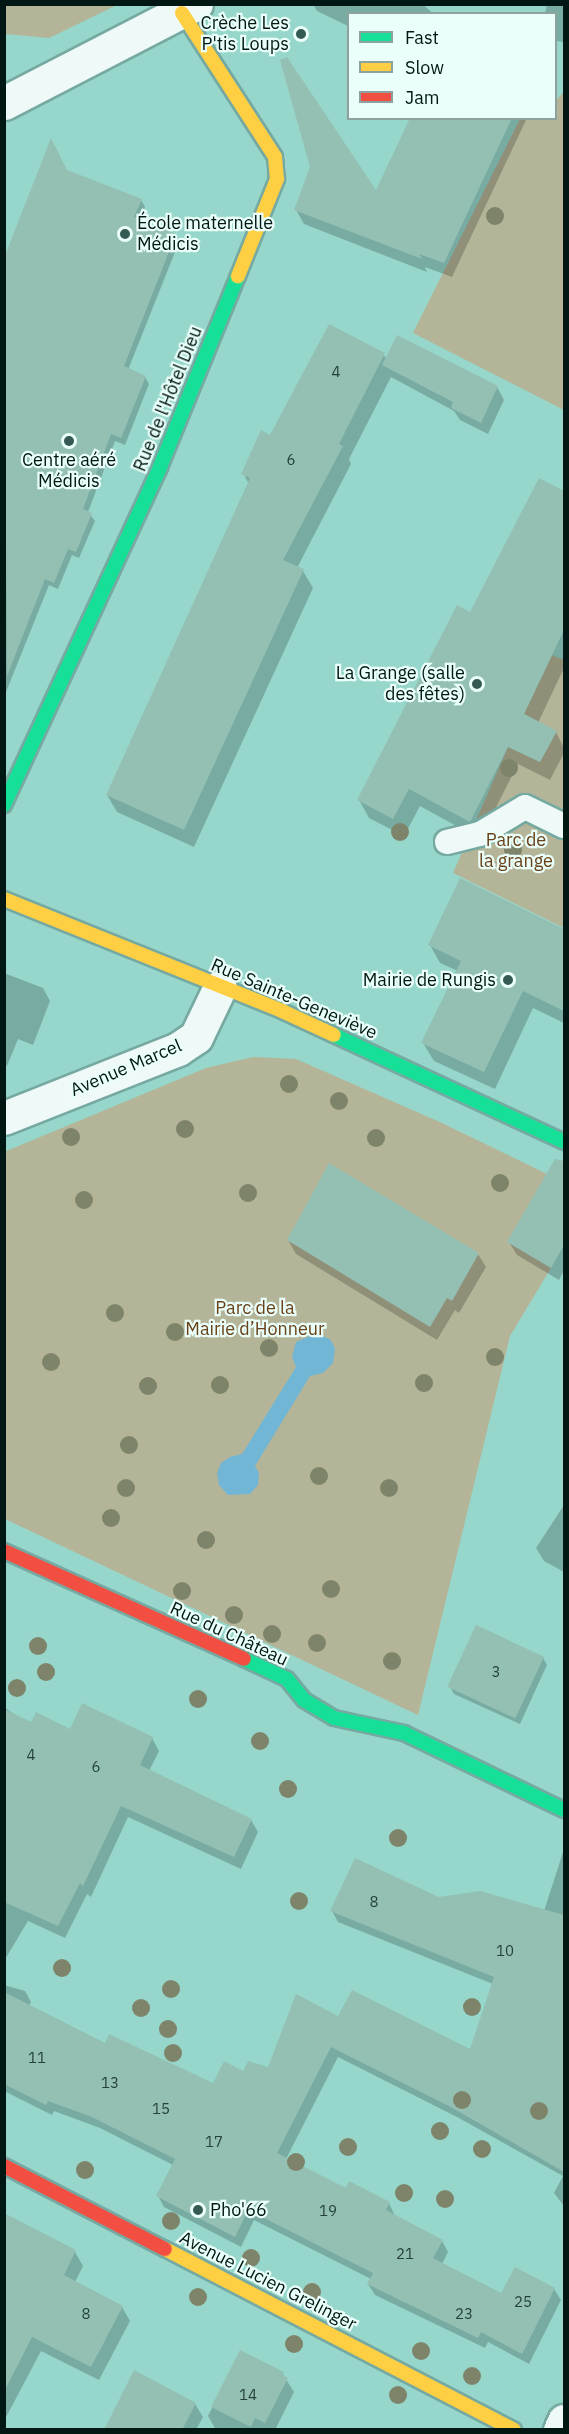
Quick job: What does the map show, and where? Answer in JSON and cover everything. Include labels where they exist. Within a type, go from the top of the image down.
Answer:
[{"type":"street","points":[[4,103],[189,9]]},
{"type":"street","name":"Rue de l'Hôtel Dieu","points":[[4,806],[160,467],[276,179],[275,157],[189,9]]},
{"type":"street","name":"Rue Sainte-Geneviève","points":[[4,899],[282,1011],[564,1142]]},
{"type":"street","name":"Avenue Marcel","points":[[4,1118],[178,1048],[196,1037],[220,987]]},
{"type":"street","name":"Rue du Château","points":[[4,1551],[287,1679],[304,1700],[334,1718],[404,1733],[564,1810]]},
{"type":"street","name":"Avenue Lucien Grelinger","points":[[4,2166],[514,2430]]},
{"type":"street","points":[[560,2430],[564,2421]]},
{"type":"lane","points":[[447,842],[480,834],[525,807],[564,826]]},
{"type":"green space","points":[[4,5],[117,5],[49,38],[5,34]]},
{"type":"green space","points":[[564,92],[564,410],[413,333],[520,120],[557,120],[557,99]]},
{"type":"green space","name":"Parc de la grange","points":[[552,655],[564,660],[564,928],[453,873],[508,747],[540,762],[556,731],[524,714]]},
{"type":"green space","name":"Parc de la Mairie d’Honneur","points":[[253,1057],[296,1059],[442,1123],[547,1174],[507,1242],[551,1268],[510,1336],[418,1715],[5,1519],[4,1152],[206,1068]]},
{"type":"water","points":[[317,1333],[331,1340],[335,1349],[333,1363],[323,1373],[310,1376],[255,1466],[259,1473],[258,1485],[250,1494],[228,1495],[219,1485],[217,1473],[221,1463],[230,1457],[242,1454],[296,1367],[292,1357],[296,1342]]},
{"type":"building","points":[[287,57],[376,190],[409,120],[511,120],[444,263],[419,254],[422,259],[294,210],[310,167],[280,60]]},
{"type":"building","points":[[51,138],[67,170],[142,199],[134,217],[176,234],[124,366],[146,376],[121,438],[111,434],[83,509],[92,513],[76,552],[68,549],[54,583],[45,579],[7,676],[4,258]]},
{"type":"building","points":[[329,324],[385,353],[339,444],[343,446],[283,560],[304,569],[184,830],[106,795],[250,478],[241,474],[261,430],[270,435]]},
{"type":"building","points":[[397,335],[498,386],[481,423],[451,408],[453,402],[382,365]]},
{"type":"building","name":"La Grange (salle des fêtes)","points":[[539,478],[564,491],[564,630],[524,714],[557,731],[540,762],[508,747],[470,822],[409,789],[393,819],[357,800],[457,605],[470,612]]},
{"type":"building","name":"Mairie de Rungis","points":[[460,878],[564,929],[564,1011],[523,991],[484,1072],[421,1043],[461,961],[428,945]]},
{"type":"building","points":[[555,1159],[564,1161],[564,1245],[551,1268],[507,1242]]},
{"type":"building","points":[[329,1163],[479,1253],[452,1301],[447,1298],[430,1327],[287,1240]]},
{"type":"building","points":[[476,1625],[544,1657],[515,1718],[447,1687]]},
{"type":"building","points":[[82,1703],[153,1737],[140,1765],[252,1819],[234,1857],[121,1806],[83,1886],[80,1883],[58,1926],[4,1902],[4,1709],[31,1722],[36,1712],[70,1729]]},
{"type":"building","points":[[355,1858],[439,1897],[480,1891],[564,1915],[564,2172],[449,2106],[331,2047],[277,2153],[346,2188],[349,2181],[390,2202],[386,2210],[443,2240],[433,2258],[501,2293],[515,2267],[555,2288],[522,2354],[481,2332],[478,2338],[367,2284],[373,2273],[248,2210],[235,2237],[156,2196],[175,2159],[92,2117],[48,2101],[46,2105],[4,2084],[4,1992],[105,2043],[109,2034],[213,2083],[224,2061],[243,2071],[248,2061],[268,2067],[296,1994],[338,2016],[352,1990],[470,2049],[494,1977],[330,1911]]},
{"type":"building","points":[[4,2213],[76,2250],[64,2275],[123,2306],[91,2367],[32,2337],[4,2392]]},
{"type":"building","points":[[240,2350],[284,2372],[282,2375],[288,2378],[265,2423],[255,2418],[251,2427],[211,2407]]},
{"type":"building","points":[[134,2370],[196,2403],[182,2430],[104,2430]]},
{"type":"traffic: fast","points":[[4,805],[160,467],[238,276]]},
{"type":"traffic: fast","points":[[334,1035],[564,1142]]},
{"type":"traffic: fast","points":[[244,1659],[287,1679],[304,1700],[334,1718],[404,1733],[564,1810]]},
{"type":"traffic: slow","points":[[182,13],[275,157],[277,179],[238,276]]},
{"type":"traffic: slow","points":[[4,899],[282,1011],[334,1035]]},
{"type":"traffic: slow","points":[[165,2249],[514,2430]]},
{"type":"traffic: jam","points":[[4,1551],[244,1659]]},
{"type":"traffic: jam","points":[[4,2166],[165,2249]]},
{"type":"place","name":"Crèche Les P'tis Loups","points":[[301,34]]},
{"type":"place","name":"École maternelle Médicis","points":[[125,234]]},
{"type":"place","name":"Centre aéré Médicis","points":[[69,441]]},
{"type":"place","name":"La Grange (salle des fêtes)","points":[[477,684]]},
{"type":"place","name":"Mairie de Rungis","points":[[508,980]]},
{"type":"place","name":"Pho'66","points":[[198,2210]]}]
